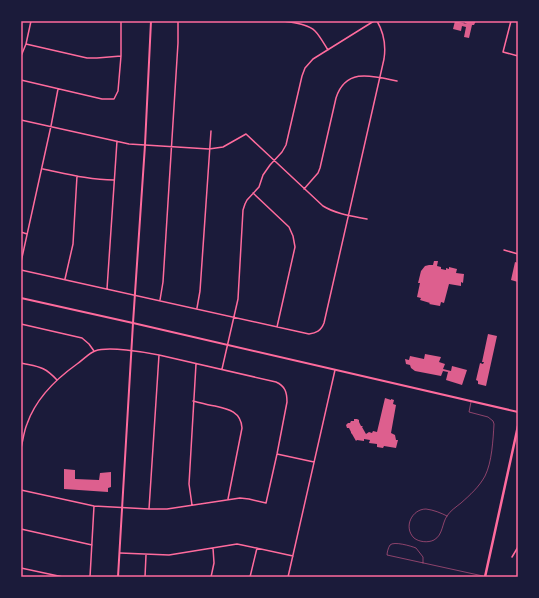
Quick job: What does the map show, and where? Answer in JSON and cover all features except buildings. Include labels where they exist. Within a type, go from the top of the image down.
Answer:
[{"type":"main road","points":[[485,577],[518,426]]},
{"type":"street","points":[[21,56],[26,44],[31,21]]},
{"type":"street","points":[[21,80],[102,99],[114,99],[118,91],[121,56],[121,21]]},
{"type":"street","points":[[118,577],[145,145],[151,21]]},
{"type":"street","points":[[160,301],[163,282],[172,147],[178,21]]},
{"type":"street","points":[[284,21],[306,26],[312,29],[328,50]]},
{"type":"street","points":[[222,370],[238,299],[243,210],[246,203],[259,187],[263,175],[282,152],[287,142],[305,68],[313,59],[374,21]]},
{"type":"street","points":[[21,270],[309,334],[317,332],[324,323],[384,59],[385,46],[382,31],[377,21]]},
{"type":"street","points":[[511,21],[504,52],[518,56]]},
{"type":"street","points":[[26,44],[87,58],[121,56]]},
{"type":"street","points":[[304,189],[318,173],[320,168],[336,98],[341,88],[347,81],[358,76],[366,75],[397,81]]},
{"type":"street","points":[[21,262],[58,89]]},
{"type":"street","points":[[21,120],[129,144],[172,147],[209,149],[224,147],[246,134],[304,189],[328,209],[367,219]]},
{"type":"street","points":[[197,309],[200,291],[211,131]]},
{"type":"street","points":[[107,290],[117,141]]},
{"type":"street","points":[[42,168],[77,176],[102,180],[114,180]]},
{"type":"street","points":[[64,280],[73,244],[77,176]]},
{"type":"street","points":[[253,193],[286,223],[291,230],[295,247],[277,327]]},
{"type":"street","points":[[21,232],[27,234]]},
{"type":"street","points":[[504,250],[518,254]]},
{"type":"street","points":[[21,298],[518,412]]},
{"type":"street","points":[[21,324],[82,338],[94,351]]},
{"type":"street","points":[[21,448],[26,427],[36,405],[47,390],[57,380],[94,351],[131,351],[159,355],[276,382],[282,385],[287,393],[287,402],[266,503],[240,498],[167,509],[149,510],[94,506],[21,490]]},
{"type":"street","points":[[149,510],[159,355]]},
{"type":"street","points":[[21,363],[45,369],[57,380]]},
{"type":"street","points":[[192,505],[189,484],[196,364]]},
{"type":"street","points":[[288,577],[335,370]]},
{"type":"street","points":[[193,401],[227,409],[235,413],[242,422],[228,500]]},
{"type":"street","points":[[277,454],[314,462]]},
{"type":"street","points":[[90,577],[94,506]]},
{"type":"street","points":[[21,529],[92,545]]},
{"type":"street","points":[[120,553],[169,555],[236,544],[293,556]]},
{"type":"street","points":[[512,557],[518,547]]},
{"type":"street","points":[[211,577],[214,563],[213,548]]},
{"type":"street","points":[[250,577],[256,548]]},
{"type":"street","points":[[145,577],[146,555]]},
{"type":"street","points":[[21,568],[63,577]]},
{"type":"lane","points":[[447,516],[426,509],[416,512],[410,519],[410,532],[413,537],[418,540],[428,542],[438,537],[447,516],[477,488],[485,475],[491,455],[493,421],[488,417],[469,412],[471,401]]},
{"type":"lane","points":[[423,563],[423,557],[416,548],[395,543],[389,546],[387,555],[485,577]]}]
